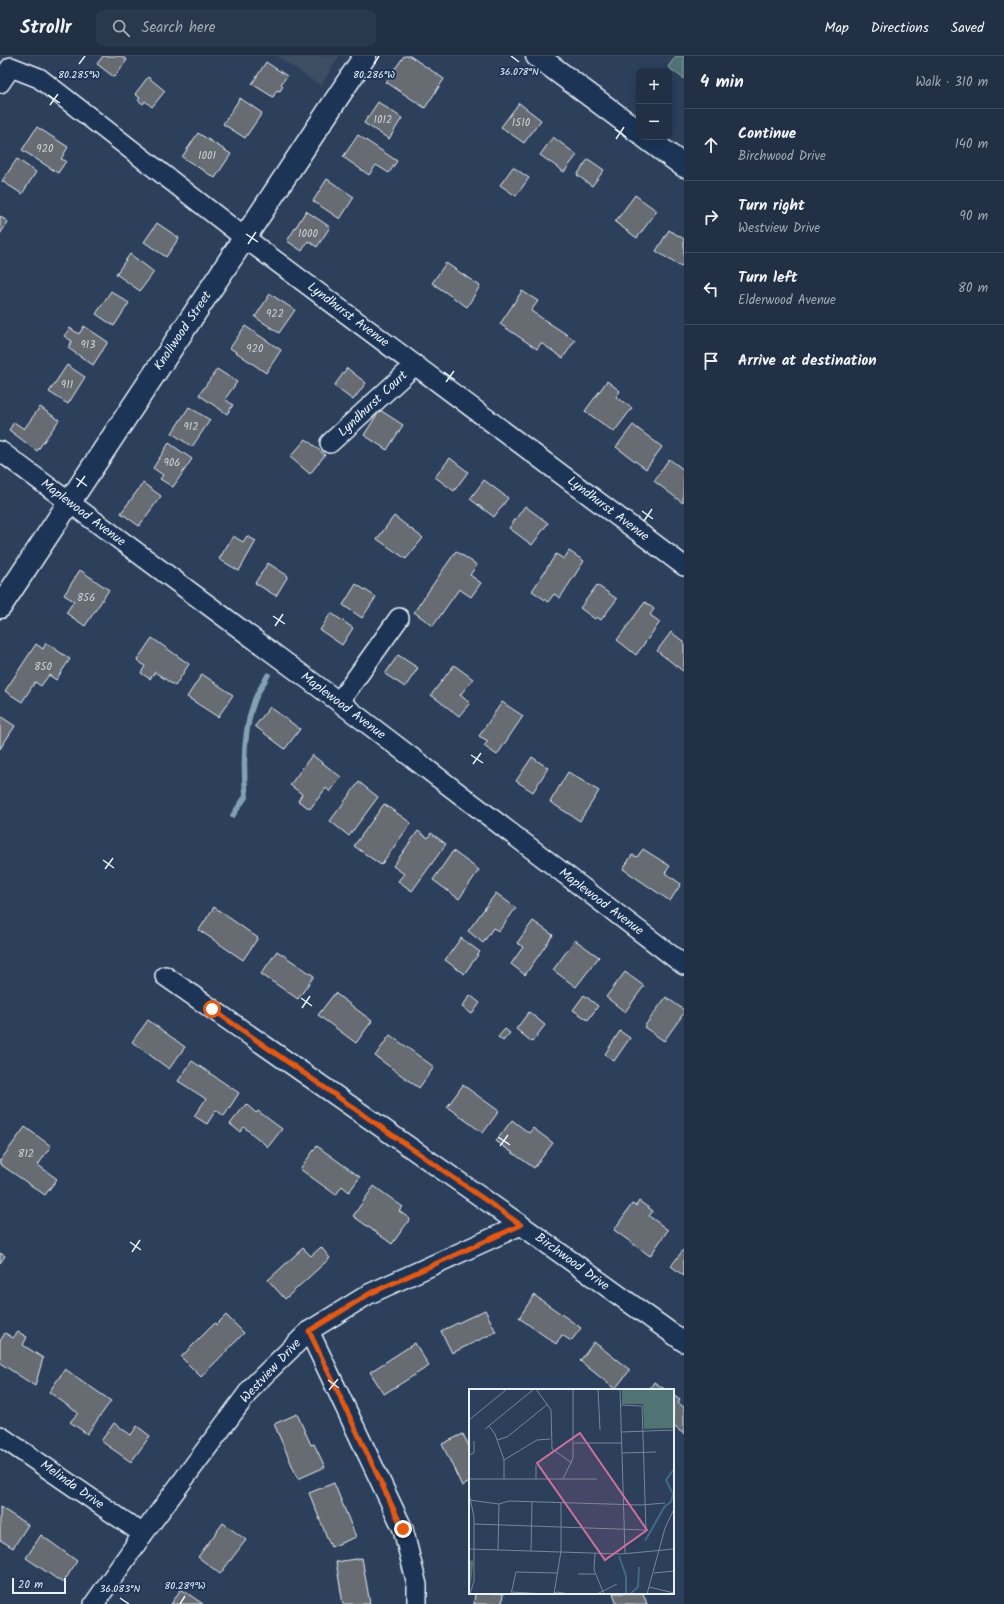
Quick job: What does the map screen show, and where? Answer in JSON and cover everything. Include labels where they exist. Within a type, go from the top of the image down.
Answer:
[{"type":"main road","name":"Knollwood Street","points":[[0,607],[365,56]]},
{"type":"main road","points":[[537,56],[636,130]]},
{"type":"main road","points":[[649,140],[684,166]]},
{"type":"street","name":"Lyndhurst Avenue","points":[[0,83],[11,67],[39,78],[245,238],[684,566]]},
{"type":"street","name":"Lyndhurst Court","points":[[330,443],[415,365]]},
{"type":"street","name":"Maplewood Avenue","points":[[0,451],[68,503],[339,702],[684,965]]},
{"type":"street","points":[[339,702],[399,618]]},
{"type":"street","name":"Birchwood Drive","points":[[165,976],[521,1225],[684,1342]]},
{"type":"street","name":"Westview Drive","points":[[94,1604],[143,1534],[253,1386],[309,1331],[369,1294],[521,1225]]},
{"type":"street","points":[[309,1331],[403,1529],[417,1585],[417,1604]]},
{"type":"street","name":"Melinda Drive","points":[[0,1436],[143,1534]]},
{"type":"shaded area","points":[[277,56],[339,56],[321,86]]},
{"type":"green space","points":[[676,56],[684,56],[684,79],[672,70],[672,68],[668,67]]},
{"type":"building","points":[[103,56],[121,56],[127,60],[114,77],[97,64]]},
{"type":"building","points":[[404,56],[410,56],[444,79],[425,108],[386,82]]},
{"type":"building","points":[[266,62],[287,76],[281,84],[283,86],[280,91],[277,90],[273,97],[252,84]]},
{"type":"building","points":[[148,77],[165,91],[152,107],[145,101],[143,104],[138,100],[140,98],[135,94]]},
{"type":"building","points":[[240,98],[262,113],[245,138],[223,124]]},
{"type":"building","points":[[378,102],[402,118],[389,139],[364,123]]},
{"type":"building","points":[[519,103],[541,120],[524,143],[501,127]]},
{"type":"building","points":[[37,127],[68,147],[61,159],[66,161],[58,173],[22,150]]},
{"type":"building","points":[[198,133],[231,154],[215,178],[182,157]]},
{"type":"building","points":[[358,135],[397,161],[389,173],[376,165],[369,175],[343,157]]},
{"type":"building","points":[[553,137],[577,155],[564,172],[540,155]]},
{"type":"building","points":[[17,159],[36,172],[22,194],[2,181]]},
{"type":"building","points":[[588,159],[604,170],[592,186],[577,175]]},
{"type":"building","points":[[513,167],[529,178],[516,196],[500,185]]},
{"type":"building","points":[[327,179],[354,197],[340,219],[313,201]]},
{"type":"building","points":[[635,195],[657,211],[637,238],[615,222]]},
{"type":"building","points":[[306,211],[330,227],[317,247],[308,241],[302,251],[287,241]]},
{"type":"building","points":[[0,216],[8,222],[0,234]]},
{"type":"building","points":[[157,223],[179,238],[166,257],[144,242]]},
{"type":"building","points":[[669,230],[684,239],[684,261],[681,267],[656,251]]},
{"type":"building","points":[[130,254],[154,272],[140,291],[116,274]]},
{"type":"building","points":[[446,263],[480,286],[467,307],[432,283]]},
{"type":"building","points":[[111,291],[129,303],[114,326],[96,314]]},
{"type":"building","points":[[522,291],[538,301],[531,311],[575,340],[563,358],[541,343],[537,349],[500,324]]},
{"type":"building","points":[[270,294],[295,310],[279,333],[255,317]]},
{"type":"building","points":[[84,326],[108,342],[93,365],[68,348],[72,341],[64,336],[70,328],[79,334]]},
{"type":"building","points":[[245,326],[281,350],[266,373],[230,348]]},
{"type":"building","points":[[67,365],[85,377],[68,404],[49,392]]},
{"type":"building","points":[[347,368],[366,383],[353,400],[334,386]]},
{"type":"building","points":[[217,369],[237,382],[225,399],[233,405],[227,414],[199,395]]},
{"type":"building","points":[[607,381],[620,391],[616,397],[632,408],[614,432],[585,411]]},
{"type":"building","points":[[40,407],[59,420],[37,451],[9,430],[14,422],[24,429]]},
{"type":"building","points":[[189,407],[210,420],[192,447],[172,433]]},
{"type":"building","points":[[380,410],[403,425],[387,450],[364,435]]},
{"type":"building","points":[[633,425],[662,447],[646,469],[616,447]]},
{"type":"building","points":[[306,439],[325,455],[310,474],[290,457]]},
{"type":"building","points":[[169,443],[192,459],[173,487],[160,479],[163,475],[153,468]]},
{"type":"building","points":[[450,458],[468,472],[454,491],[435,477]]},
{"type":"building","points":[[669,459],[684,470],[683,503],[654,481]]},
{"type":"building","points":[[484,480],[508,498],[494,517],[470,499]]},
{"type":"building","points":[[143,483],[161,496],[139,526],[121,513]]},
{"type":"building","points":[[525,506],[548,523],[532,545],[509,528]]},
{"type":"building","points":[[394,516],[423,538],[406,559],[377,539]]},
{"type":"building","points":[[233,536],[243,542],[247,536],[256,541],[239,571],[219,559]]},
{"type":"building","points":[[456,551],[477,565],[470,575],[481,583],[471,597],[459,589],[433,626],[414,612]]},
{"type":"building","points":[[569,551],[584,561],[560,598],[554,594],[548,602],[532,591],[556,554],[564,559]]},
{"type":"building","points":[[268,563],[288,576],[276,596],[255,583]]},
{"type":"building","points":[[80,570],[109,590],[85,626],[66,613],[74,601],[64,595]]},
{"type":"building","points":[[356,584],[376,597],[362,618],[343,605]]},
{"type":"building","points":[[597,585],[617,599],[601,620],[597,617],[595,619],[580,608]]},
{"type":"building","points":[[645,602],[654,609],[650,615],[660,622],[636,655],[617,640]]},
{"type":"building","points":[[331,613],[353,628],[342,645],[320,630]]},
{"type":"building","points":[[671,632],[684,642],[683,671],[657,651]]},
{"type":"building","points":[[152,638],[189,664],[175,686],[155,672],[150,679],[141,673],[145,666],[137,660]]},
{"type":"building","points":[[46,643],[70,659],[56,680],[49,675],[41,686],[35,682],[22,702],[5,691],[36,644],[43,649]]},
{"type":"building","points":[[398,655],[418,668],[405,687],[385,674]]},
{"type":"building","points":[[454,665],[473,679],[460,695],[470,703],[459,716],[431,695]]},
{"type":"building","points":[[202,674],[233,695],[218,717],[187,697]]},
{"type":"building","points":[[502,702],[523,716],[497,755],[484,746],[488,741],[479,736]]},
{"type":"building","points":[[270,707],[300,729],[285,749],[255,726]]},
{"type":"building","points":[[0,716],[15,726],[0,749]]},
{"type":"building","points":[[312,755],[341,777],[330,792],[326,788],[310,809],[298,801],[302,794],[290,785]]},
{"type":"building","points":[[532,757],[548,768],[533,792],[516,781]]},
{"type":"building","points":[[568,772],[599,791],[580,821],[550,802]]},
{"type":"building","points":[[359,782],[378,797],[349,836],[330,821]]},
{"type":"building","points":[[384,804],[411,823],[381,865],[354,846]]},
{"type":"building","points":[[418,831],[428,838],[431,833],[446,844],[412,891],[398,881],[404,874],[393,866]]},
{"type":"building","points":[[643,849],[670,866],[665,873],[681,884],[670,901],[623,869],[632,855],[637,857]]},
{"type":"building","points":[[453,851],[479,870],[459,899],[433,880]]},
{"type":"building","points":[[496,893],[516,908],[499,931],[493,928],[483,943],[468,931]]},
{"type":"building","points":[[214,907],[258,938],[243,960],[199,930]]},
{"type":"building","points":[[533,921],[553,935],[525,975],[511,964],[523,947],[517,943]]},
{"type":"building","points":[[461,938],[480,952],[464,974],[445,960]]},
{"type":"building","points":[[575,940],[599,957],[576,987],[553,970]]},
{"type":"building","points":[[277,951],[314,976],[298,999],[261,974]]},
{"type":"building","points":[[625,972],[644,986],[625,1012],[606,997]]},
{"type":"building","points":[[335,993],[372,1021],[356,1043],[318,1015]]},
{"type":"building","points":[[470,995],[480,1003],[472,1014],[462,1007]]},
{"type":"building","points":[[584,995],[598,1006],[588,1020],[573,1010]]},
{"type":"building","points":[[666,997],[684,1010],[684,1013],[664,1041],[644,1027]]},
{"type":"building","points":[[529,1012],[545,1025],[532,1042],[516,1029]]},
{"type":"building","points":[[148,1020],[185,1047],[169,1069],[132,1042]]},
{"type":"building","points":[[505,1029],[510,1033],[503,1041],[498,1037]]},
{"type":"building","points":[[620,1031],[630,1038],[614,1061],[605,1054]]},
{"type":"building","points":[[390,1035],[434,1067],[419,1088],[375,1056]]},
{"type":"building","points":[[192,1061],[239,1093],[224,1116],[216,1110],[207,1124],[194,1116],[206,1099],[178,1081]]},
{"type":"building","points":[[463,1085],[499,1111],[483,1133],[447,1107]]},
{"type":"building","points":[[246,1104],[256,1113],[258,1111],[282,1129],[268,1147],[244,1127],[240,1132],[230,1124]]},
{"type":"building","points":[[512,1120],[529,1133],[533,1128],[553,1143],[534,1168],[496,1141]]},
{"type":"building","points":[[25,1127],[51,1146],[38,1165],[57,1179],[45,1195],[0,1164],[0,1161]]},
{"type":"building","points":[[317,1146],[360,1177],[349,1192],[342,1186],[336,1195],[300,1169]]},
{"type":"building","points":[[374,1186],[403,1207],[399,1211],[410,1219],[392,1244],[353,1216]]},
{"type":"building","points":[[639,1201],[653,1211],[649,1216],[668,1230],[650,1256],[614,1230],[632,1204],[636,1206]]},
{"type":"building","points":[[321,1247],[330,1258],[285,1299],[268,1280],[303,1248],[311,1256]]},
{"type":"building","points":[[684,1249],[684,1276],[671,1266]]},
{"type":"building","points":[[0,1253],[5,1256],[0,1263]]},
{"type":"building","points":[[534,1295],[581,1328],[571,1341],[562,1335],[556,1344],[519,1318]]},
{"type":"building","points":[[485,1310],[496,1332],[452,1353],[441,1331]]},
{"type":"building","points":[[226,1315],[244,1333],[201,1377],[181,1357],[215,1323],[216,1325]]},
{"type":"building","points":[[18,1332],[27,1337],[23,1345],[43,1358],[35,1386],[0,1363],[0,1341],[5,1333],[13,1338]]},
{"type":"building","points":[[594,1342],[630,1370],[615,1389],[580,1361]]},
{"type":"building","points":[[415,1343],[429,1366],[384,1394],[370,1372]]},
{"type":"building","points":[[65,1369],[111,1401],[87,1434],[70,1422],[78,1413],[49,1392]]},
{"type":"building","points":[[654,1382],[664,1389],[650,1389]]},
{"type":"building","points":[[674,1396],[680,1400],[678,1403],[684,1407],[684,1434],[674,1427]]},
{"type":"building","points":[[297,1414],[311,1445],[314,1444],[325,1467],[298,1479],[274,1424]]},
{"type":"building","points":[[114,1423],[131,1435],[137,1426],[150,1436],[131,1462],[101,1441]]},
{"type":"building","points":[[463,1434],[469,1446],[469,1482],[462,1486],[442,1444]]},
{"type":"building","points":[[334,1483],[356,1537],[331,1547],[309,1493]]},
{"type":"building","points":[[0,1507],[28,1525],[13,1548],[0,1540]]},
{"type":"building","points":[[223,1523],[246,1540],[220,1574],[198,1557]]},
{"type":"building","points":[[41,1535],[77,1561],[63,1583],[26,1558]]},
{"type":"building","points":[[362,1558],[370,1604],[343,1604],[336,1562]]},
{"type":"building","points":[[181,1589],[203,1604],[171,1604]]},
{"type":"building","points":[[475,1594],[503,1594],[502,1604],[474,1604]]},
{"type":"building","points":[[613,1594],[643,1594],[647,1604],[617,1604]]},
{"type":"waterway","points":[[233,815],[246,796],[244,761],[250,713],[255,698],[268,675]]},
{"type":"route","points":[[212,1009],[521,1225],[369,1294],[309,1331],[403,1529]]}]
